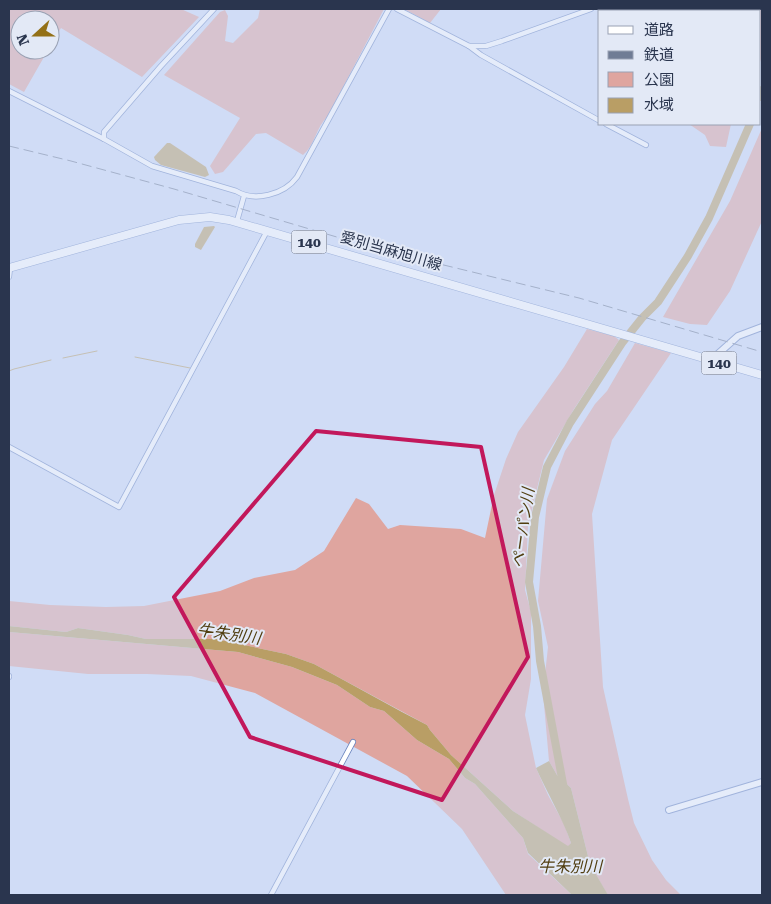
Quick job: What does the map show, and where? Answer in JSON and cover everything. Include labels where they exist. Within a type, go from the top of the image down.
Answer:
[{"type":"main road","name":"愛別当麻旭川線","points":[[9,268],[179,220],[210,217],[237,221],[762,375]]},
{"type":"street","points":[[104,139],[104,132],[214,9]]},
{"type":"street","points":[[9,91],[104,139],[152,166],[236,191],[244,196],[256,196],[282,191],[294,182],[390,9]]},
{"type":"street","points":[[398,9],[469,46],[481,55],[598,120]]},
{"type":"street","points":[[469,46],[486,46],[591,9]]},
{"type":"street","points":[[608,125],[646,145]]},
{"type":"street","points":[[237,221],[244,196]]},
{"type":"street","points":[[9,448],[119,507],[268,230]]},
{"type":"street","points":[[9,268],[9,277]]},
{"type":"street","points":[[710,361],[738,336],[762,327]]},
{"type":"street","points":[[271,895],[353,742]]},
{"type":"street","points":[[669,810],[762,782]]},
{"type":"highlighted area","points":[[316,431],[481,447],[528,657],[442,800],[250,737],[174,597]]},
{"type":"green space","points":[[9,9],[181,9],[199,17],[142,77],[61,28],[60,30],[60,10],[10,10],[10,60],[42,60],[24,92],[9,84]]},
{"type":"green space","points":[[260,9],[384,9],[328,116],[303,155],[266,133],[256,134],[223,172],[215,174],[210,166],[240,118],[164,75],[220,12],[225,10],[228,16],[225,41],[233,43],[258,18]]},
{"type":"green space","points":[[404,9],[441,9],[430,23]]},
{"type":"green space","points":[[762,9],[761,59],[761,10],[724,10]]},
{"type":"green space","points":[[690,125],[731,125],[726,147],[710,146],[705,135]]},
{"type":"green space","points":[[762,128],[762,221],[730,291],[707,325],[690,324],[663,317],[730,201]]},
{"type":"green space","points":[[587,329],[614,336],[619,340],[574,409],[544,460],[528,526],[525,590],[531,612],[531,679],[525,715],[536,768],[564,824],[571,843],[568,847],[513,811],[451,755],[427,725],[314,664],[286,654],[216,639],[146,639],[78,628],[66,632],[9,626],[9,601],[50,605],[144,606],[220,591],[254,578],[295,570],[324,551],[356,498],[369,504],[388,529],[400,525],[461,529],[485,538],[494,495],[506,459],[518,432],[564,367]]},
{"type":"green space","points":[[635,343],[671,353],[612,440],[592,514],[603,687],[634,823],[652,860],[666,880],[681,895],[607,894],[590,864],[571,788],[557,775],[549,761],[543,693],[548,647],[538,601],[547,499],[565,451],[595,404],[607,391]]},
{"type":"green space","points":[[9,632],[238,652],[292,667],[337,685],[370,707],[384,711],[417,740],[449,759],[465,778],[475,784],[523,838],[528,854],[572,895],[506,895],[462,829],[407,776],[255,693],[191,676],[88,674],[9,666]]},
{"type":"water","points":[[167,143],[170,143],[206,167],[209,175],[205,177],[161,165],[154,157]]},
{"type":"water","points":[[214,226],[201,250],[195,247],[204,227]]},
{"type":"water","name":"牛朱別川","points":[[9,626],[66,632],[78,628],[146,639],[216,639],[286,654],[314,664],[427,725],[451,755],[513,811],[568,846],[571,843],[567,833],[536,768],[549,761],[557,775],[571,788],[590,864],[608,895],[572,895],[528,853],[523,838],[475,784],[465,778],[449,759],[417,740],[384,711],[370,707],[337,685],[292,667],[238,652],[9,632]]},
{"type":"waterway","name":"ペーパン川","points":[[564,789],[540,661],[537,626],[529,582],[535,517],[547,467],[570,423],[622,343],[658,302],[688,256],[709,218],[750,125]]},
{"type":"waterway","points":[[63,358],[97,351]]},
{"type":"waterway","points":[[135,357],[190,368]]},
{"type":"waterway","points":[[9,371],[51,360]]},
{"type":"railway","points":[[9,146],[174,189],[374,248],[579,298],[762,352]]}]
